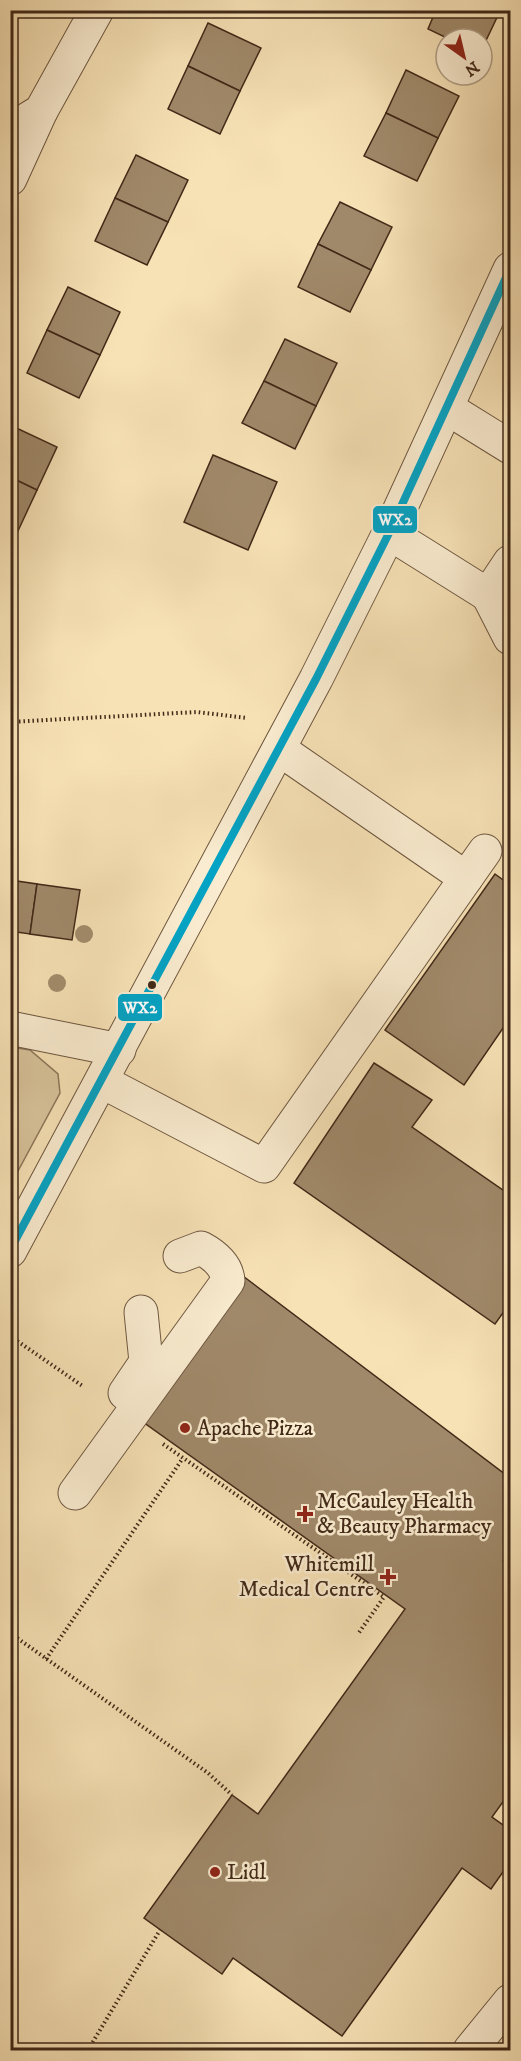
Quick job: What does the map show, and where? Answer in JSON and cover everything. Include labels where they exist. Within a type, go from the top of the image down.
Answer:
[{"type":"street","points":[[10,179],[41,111],[97,10]]},
{"type":"street","points":[[10,130],[41,111]]},
{"type":"street","points":[[10,1251],[282,742],[389,533],[510,269]]},
{"type":"street","points":[[447,408],[510,447]]},
{"type":"street","points":[[389,533],[488,595],[510,638]]},
{"type":"street","points":[[488,595],[510,562]]},
{"type":"street","points":[[282,742],[466,878]]},
{"type":"street","points":[[102,1082],[264,1166],[485,850]]},
{"type":"street","points":[[10,1028],[119,1050]]},
{"type":"street","points":[[68,1489],[121,1413],[228,1281],[227,1274],[214,1254],[201,1248],[180,1256]]},
{"type":"street","points":[[121,1413],[146,1362],[141,1312]]},
{"type":"street","points":[[470,2050],[510,2001]]},
{"type":"path","points":[[10,722],[197,712],[248,718],[282,742]]},
{"type":"path","points":[[10,1336],[384,1597],[358,1634]]},
{"type":"path","points":[[46,1659],[183,1458]]},
{"type":"path","points":[[10,1633],[208,1773],[232,1795]]},
{"type":"path","points":[[88,2050],[160,1930]]},
{"type":"shaded area","points":[[11,1047],[30,1050],[58,1074],[60,1093],[11,1184]]},
{"type":"building","points":[[436,10],[500,10],[492,27],[434,27],[434,32],[428,29]]},
{"type":"building","points":[[208,23],[261,48],[240,91],[188,66]]},
{"type":"building","points":[[188,66],[240,91],[220,134],[168,109]]},
{"type":"building","points":[[406,70],[434,84],[434,87],[441,87],[459,96],[438,138],[386,113]]},
{"type":"building","points":[[386,113],[438,138],[417,181],[364,156]]},
{"type":"building","points":[[136,155],[188,180],[168,222],[115,198]]},
{"type":"building","points":[[115,198],[168,222],[147,265],[95,241]]},
{"type":"building","points":[[340,202],[392,227],[371,270],[318,244]]},
{"type":"building","points":[[318,244],[371,270],[350,312],[298,287]]},
{"type":"building","points":[[68,287],[120,312],[100,355],[47,330]]},
{"type":"building","points":[[47,330],[100,355],[79,398],[27,373]]},
{"type":"building","points":[[285,339],[337,363],[316,406],[264,381]]},
{"type":"building","points":[[264,381],[316,406],[295,449],[242,423]]},
{"type":"building","points":[[10,425],[57,447],[37,490],[10,477]]},
{"type":"building","points":[[213,455],[277,482],[248,550],[184,522]]},
{"type":"building","points":[[10,477],[37,490],[17,533],[10,530]]},
{"type":"building","points":[[495,874],[510,885],[510,1018],[464,1085],[385,1030]]},
{"type":"building","points":[[10,880],[37,884],[30,934],[10,931]]},
{"type":"building","points":[[37,884],[80,890],[72,940],[30,934]]},
{"type":"building","points":[[374,1063],[432,1100],[412,1127],[510,1195],[510,1303],[495,1324],[294,1183]]},
{"type":"building","points":[[239,1273],[510,1478],[510,1549],[503,1561],[510,1567],[510,1792],[492,1817],[510,1830],[510,1862],[491,1889],[462,1868],[342,2036],[233,1958],[222,1974],[144,1918],[232,1795],[258,1814],[405,1609],[136,1417]]},
{"type":"transit line","name":"WX2","points":[[10,1250],[316,679],[389,533],[510,269]]},
{"type":"place","name":"Apache Pizza","points":[[185,1428]]},
{"type":"place","name":"McCauley Health & Beauty Pharmacy","points":[[305,1514]]},
{"type":"place","name":"Whitemill Medical Centre","points":[[388,1577]]},
{"type":"place","name":"Lidl","points":[[215,1872]]}]
